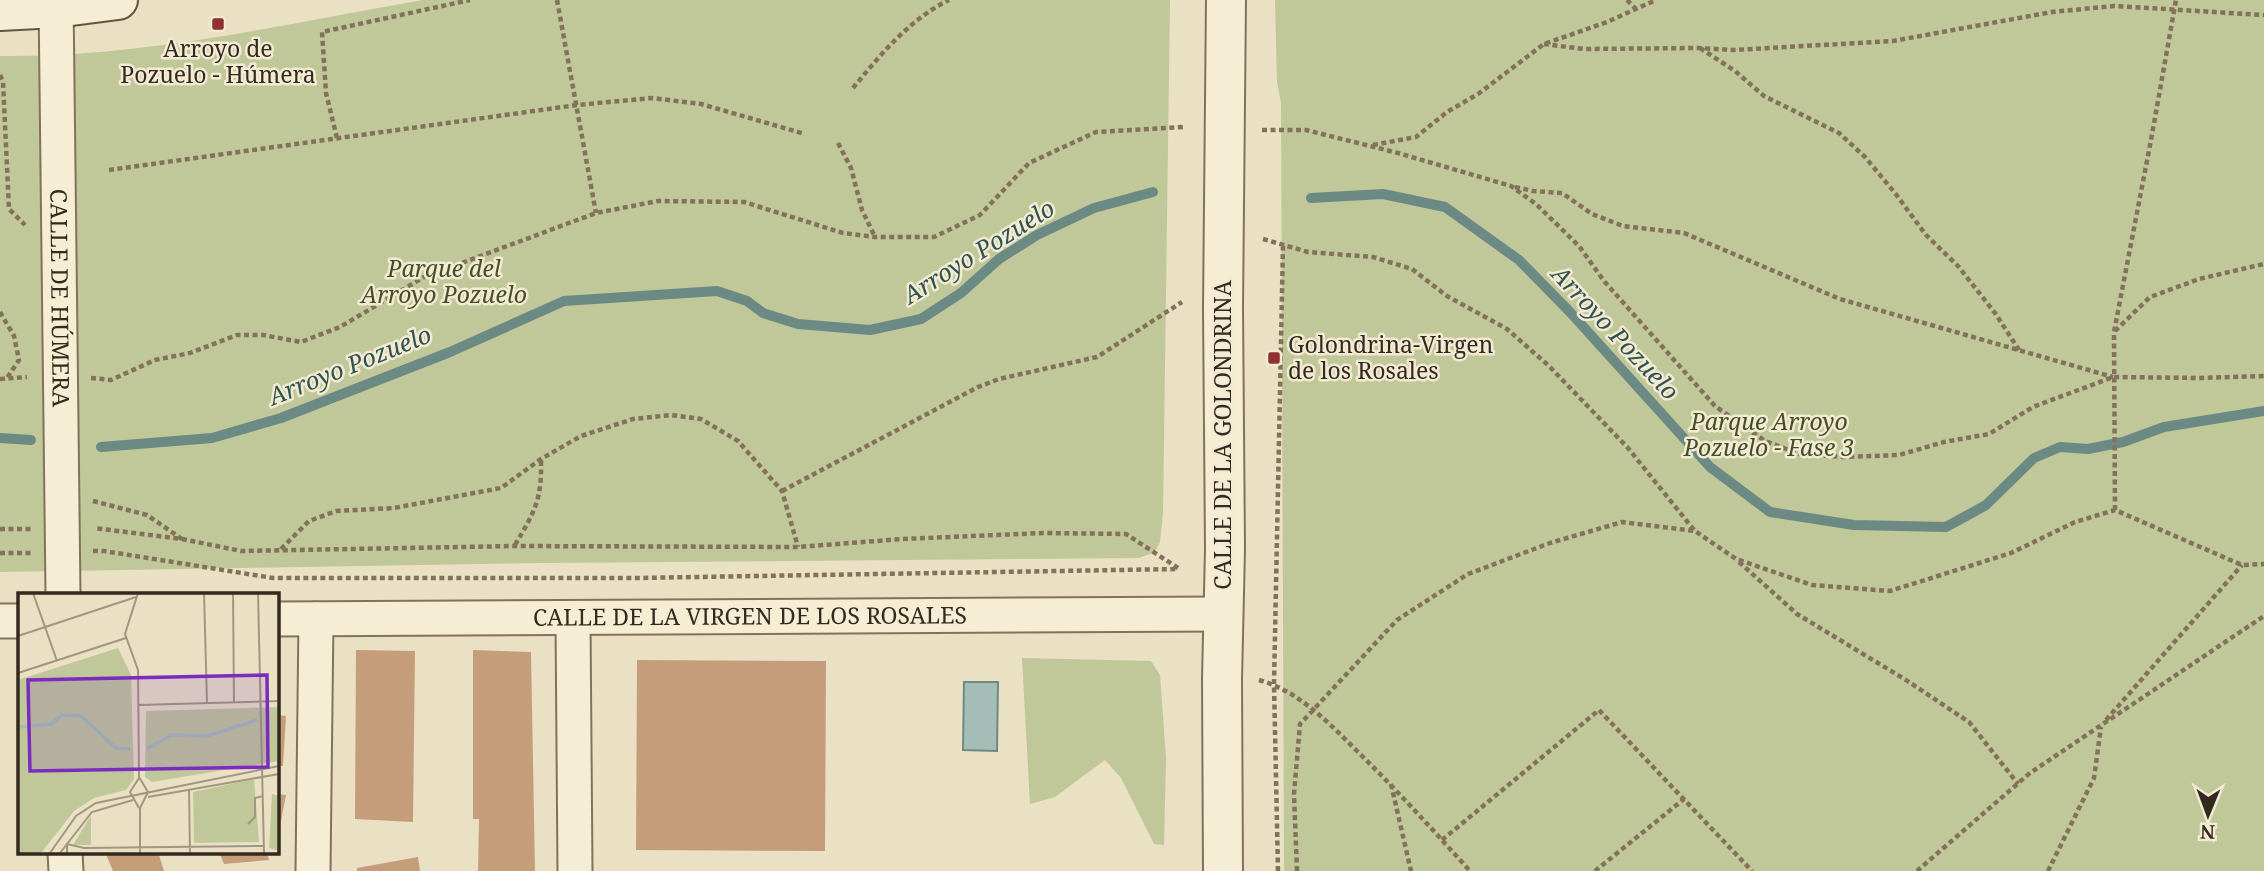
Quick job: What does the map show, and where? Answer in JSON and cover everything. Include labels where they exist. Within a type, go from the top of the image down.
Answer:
[{"type":"street","points":[[0,11],[118,0]]},
{"type":"street","name":"CALLE DE LA GOLONDRINA","points":[[1223,871],[1226,0]]},
{"type":"street","name":"CALLE DE HÚMERA","points":[[56,4],[63,593]]},
{"type":"street","name":"CALLE DE LA VIRGEN DE LOS ROSALES","points":[[278,619],[1223,614]]},
{"type":"street","points":[[313,871],[316,619]]},
{"type":"street","points":[[573,619],[575,871]]},
{"type":"street","points":[[0,621],[18,621]]},
{"type":"path","points":[[337,138],[326,93],[322,32],[470,0]]},
{"type":"path","points":[[557,0],[596,213]]},
{"type":"path","points":[[853,88],[886,48],[931,9],[949,0]]},
{"type":"path","points":[[1627,0],[1636,9]]},
{"type":"path","points":[[1369,145],[1416,137],[1544,44],[1607,22],[1656,0]]},
{"type":"path","points":[[2115,510],[2114,332],[2176,0]]},
{"type":"path","points":[[1544,44],[1584,49],[1733,50],[1893,41],[2052,12],[2114,6],[2264,15]]},
{"type":"path","points":[[1699,48],[1735,71],[1764,96],[1839,133],[1866,157],[1926,235],[1958,266],[1995,313],[2020,351]]},
{"type":"path","points":[[109,170],[577,105],[652,98],[701,104],[805,134]]},
{"type":"path","points":[[60,374],[111,380],[155,360],[190,353],[237,335],[263,335],[302,342],[340,327],[424,277],[596,213],[658,201],[744,202],[843,233],[875,237],[934,237],[980,215],[1029,163],[1096,132],[1184,127]]},
{"type":"path","points":[[1262,130],[1307,130],[1511,186],[1562,193],[1592,214],[1623,226],[1684,233],[1840,299],[2113,377],[2264,376]]},
{"type":"path","points":[[838,143],[851,168],[862,210],[875,237]]},
{"type":"path","points":[[1511,186],[1536,205],[1579,246],[1604,281],[1715,406],[1765,441],[1799,454],[1899,456],[1944,442],[1989,434],[2033,407],[2113,377]]},
{"type":"path","points":[[1263,239],[1308,252],[1373,257],[1412,269],[1447,296],[1507,329],[1549,366],[1628,448],[1695,531],[1736,559],[1797,614],[1969,722],[2018,784]]},
{"type":"path","points":[[1278,871],[1274,684],[1283,244]]},
{"type":"path","points":[[2114,332],[2150,297],[2199,279],[2264,264]]},
{"type":"path","points":[[782,491],[978,387],[999,379],[1097,357],[1182,302]]},
{"type":"path","points":[[0,312],[14,336],[19,360],[6,379]]},
{"type":"path","points":[[281,549],[309,521],[336,511],[394,508],[501,488],[541,459],[581,436],[633,419],[671,415],[701,419],[738,441],[782,491],[798,547]]},
{"type":"path","points":[[515,546],[534,513],[541,486],[541,459]]},
{"type":"path","points":[[62,499],[94,501],[147,515],[182,539]]},
{"type":"path","points":[[1736,559],[1812,585],[1890,591],[2011,552],[2075,522],[2115,510],[2242,565],[2264,564]]},
{"type":"path","points":[[1297,871],[1294,793],[1300,724],[1397,621],[1468,574],[1550,543],[1622,522],[1695,531]]},
{"type":"path","points":[[82,527],[182,539],[241,551],[515,546],[798,547],[1043,533],[1126,534],[1178,569],[636,578],[273,578],[104,551],[86,551]]},
{"type":"path","points":[[0,529],[41,529]]},
{"type":"path","points":[[0,553],[38,553]]},
{"type":"path","points":[[2048,871],[2094,778],[2101,726],[2242,565]]},
{"type":"path","points":[[1917,871],[2030,773],[2264,616]]},
{"type":"path","points":[[1259,680],[1274,684],[1315,710],[1390,783],[1470,871]]},
{"type":"path","points":[[1441,839],[1599,710],[1752,871]]},
{"type":"path","points":[[1390,783],[1411,871]]},
{"type":"path","points":[[1595,871],[1684,799]]},
{"type":"green space","name":"Parque del Arroyo Pozuelo","points":[[423,0],[1170,0],[1163,514],[1160,542],[1155,552],[1139,558],[540,563],[0,572],[0,56],[106,51],[213,38]]},
{"type":"green space","name":"Parque Arroyo Pozuelo - Fase 3","points":[[1275,0],[2264,0],[2264,871],[1284,871],[1281,103],[1277,82]]},
{"type":"green space","points":[[1022,658],[1151,661],[1160,675],[1166,758],[1164,845],[1154,844],[1121,778],[1105,760],[1055,797],[1030,804]]},
{"type":"water","points":[[964,682],[998,682],[997,751],[963,750]]},
{"type":"building","points":[[356,650],[415,651],[413,822],[355,819]]},
{"type":"building","points":[[473,650],[531,652],[535,871],[478,871],[479,819],[473,819]]},
{"type":"building","points":[[637,660],[826,661],[825,851],[636,850]]},
{"type":"building","points":[[278,715],[286,716],[283,766],[278,766]]},
{"type":"building","points":[[278,794],[286,795],[281,821],[278,822]]},
{"type":"building","points":[[106,854],[159,854],[164,871],[113,871]]},
{"type":"building","points":[[220,854],[268,854],[269,860],[224,864]]},
{"type":"building","points":[[418,857],[420,871],[357,871],[357,868]]},
{"type":"waterway","name":"Arroyo Pozuelo","points":[[101,447],[212,438],[281,418],[450,352],[564,301],[717,291],[747,301],[763,313],[798,324],[870,330],[921,319],[961,293],[999,259],[1037,235],[1094,208],[1153,192]]},
{"type":"waterway","name":"Arroyo Pozuelo","points":[[1311,198],[1383,194],[1445,207],[1519,260],[1570,312],[1710,467],[1770,512],[1854,525],[1946,527],[1986,505],[2034,458],[2060,447],[2088,449],[2123,442],[2164,427],[2264,411]]},
{"type":"waterway","name":"Arroyo Pozuelo","points":[[0,438],[31,440]]},
{"type":"place","name":"Arroyo de Pozuelo - Húmera","points":[[218,24]]},
{"type":"place","name":"Golondrina-Virgen de los Rosales","points":[[1274,358]]}]
